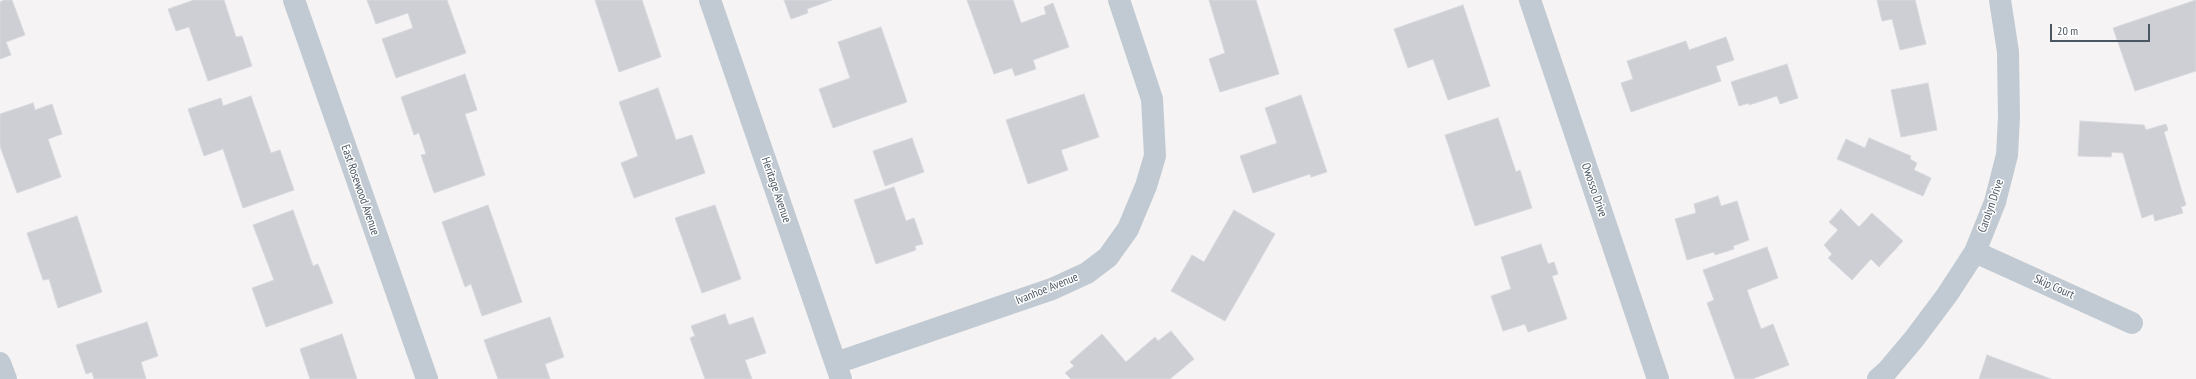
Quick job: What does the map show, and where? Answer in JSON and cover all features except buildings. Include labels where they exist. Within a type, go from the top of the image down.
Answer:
[{"type":"street","name":"East Rosewood Avenue","points":[[294,0],[427,379]]},
{"type":"street","name":"Heritage Avenue","points":[[710,0],[838,371]]},
{"type":"street","name":"Ivanhoe Avenue","points":[[838,371],[1052,289],[1087,273],[1108,257],[1128,229],[1146,186],[1155,156],[1152,98],[1119,0]]},
{"type":"street","name":"Owosso Drive","points":[[1530,0],[1658,379]]},
{"type":"street","name":"Carolyn Drive","points":[[1878,379],[1887,371],[1914,339],[1975,252],[1995,202],[2007,155],[2009,117],[2008,52],[2000,0]]},
{"type":"street","name":"Skip Court","points":[[1975,252],[2132,323]]},
{"type":"street","points":[[0,363],[6,379]]}]
